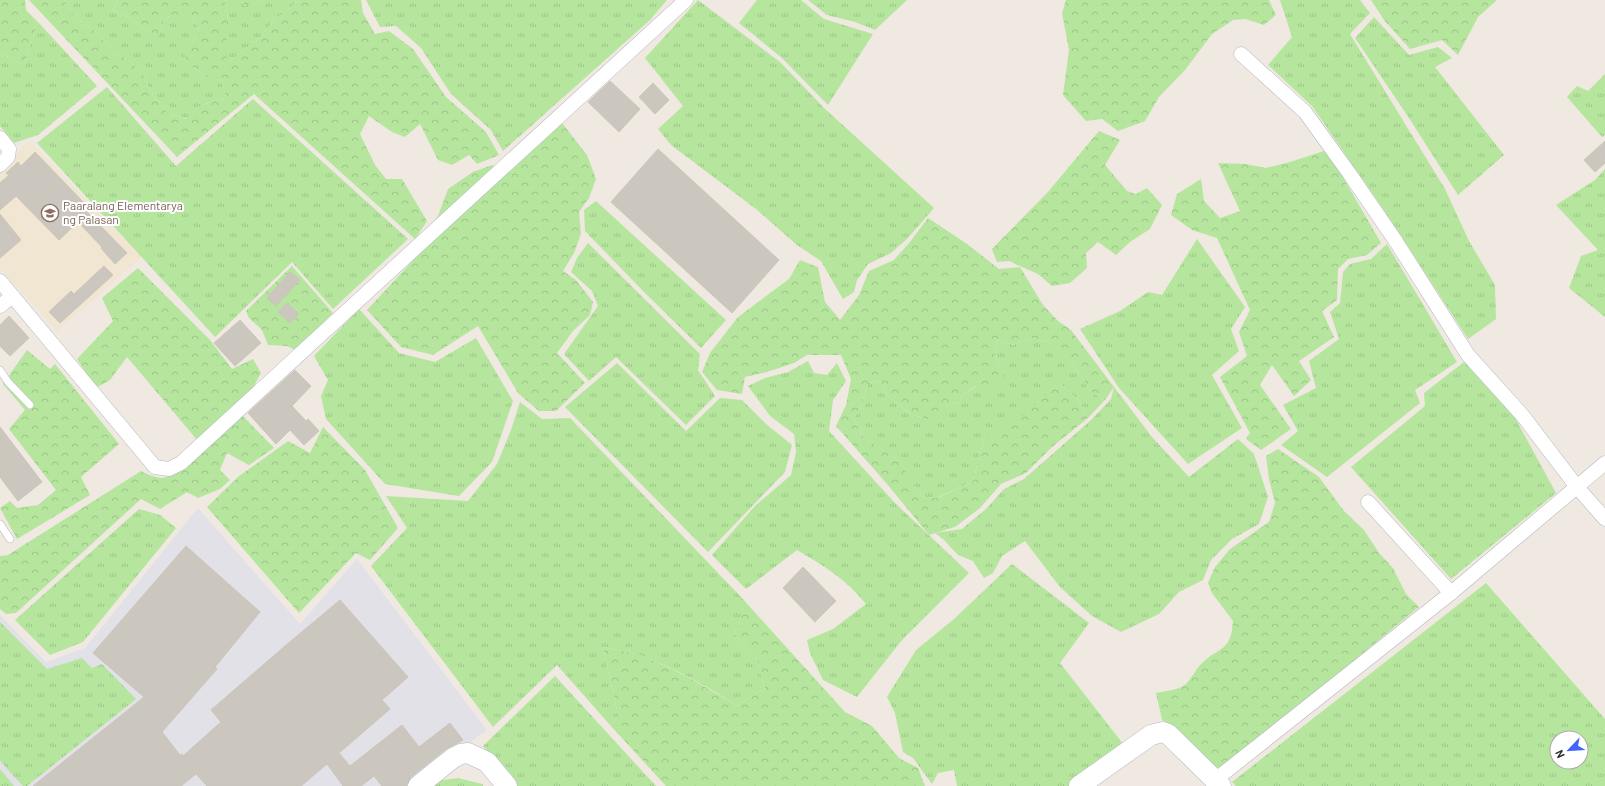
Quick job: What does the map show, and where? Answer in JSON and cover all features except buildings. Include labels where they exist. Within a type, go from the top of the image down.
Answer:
[{"type":"street","points":[[0,281],[155,467],[169,469],[187,458],[686,0]]},
{"type":"street","points":[[1241,54],[1305,112],[1386,228],[1468,355],[1523,416],[1577,486],[1605,519]]},
{"type":"street","points":[[0,138],[9,149],[8,157],[0,165]]},
{"type":"street","points":[[0,306],[12,296]]},
{"type":"street","points":[[1079,786],[1151,735],[1163,732],[1168,734],[1218,783],[1451,593],[1605,463]]},
{"type":"street","points":[[1368,502],[1451,593]]},
{"type":"street","points":[[418,786],[453,758],[461,754],[468,753],[487,762],[507,786]]},
{"type":"lane","points":[[0,370],[8,382],[30,405]]},
{"type":"lane","points":[[0,524],[10,539]]},
{"type":"shaded area","name":"Paaralang Elementarya ng Palasan","points":[[29,141],[142,257],[57,331],[0,268],[0,169]]},
{"type":"shaded area","points":[[198,508],[300,624],[357,559],[487,730],[412,786],[0,786],[0,615],[46,662],[85,648]]},
{"type":"green space","points":[[0,0],[25,0],[26,10],[38,22],[24,66],[0,52]]},
{"type":"green space","points":[[29,0],[64,0],[76,19],[95,31],[114,52],[129,60],[144,76],[150,90],[167,113],[186,119],[201,105],[226,98],[221,77],[227,66],[210,78],[190,65],[182,50],[193,42],[199,29],[192,17],[183,21],[174,14],[164,20],[158,36],[144,29],[132,19],[113,10],[118,0],[225,0],[229,25],[225,46],[228,64],[256,41],[276,19],[300,0],[361,0],[363,13],[375,34],[389,31],[413,49],[446,97],[486,132],[499,155],[477,164],[469,155],[452,165],[438,160],[420,124],[405,137],[392,132],[369,116],[360,134],[375,165],[386,179],[402,179],[427,221],[415,239],[254,94],[177,157]]},
{"type":"green space","points":[[64,0],[118,0],[113,10],[132,19],[144,29],[158,36],[164,20],[174,14],[192,17],[199,29],[193,42],[190,65],[210,78],[229,25],[225,0],[243,0],[244,6],[251,6],[263,0],[300,0],[276,19],[256,41],[231,60],[221,77],[226,98],[201,105],[187,119],[167,113],[150,90],[144,76],[129,60],[114,52],[95,31],[76,19]]},
{"type":"green space","points":[[243,0],[263,0],[251,6],[244,6]]},
{"type":"green space","points":[[366,0],[667,0],[650,20],[503,151],[491,130],[451,94],[421,48],[396,26],[380,27]]},
{"type":"green space","points":[[698,0],[780,62],[824,108],[934,208],[907,239],[891,253],[868,264],[857,280],[854,292],[843,299],[821,261],[797,245],[756,209],[671,145],[658,129],[683,106],[645,58]]},
{"type":"green space","points":[[757,0],[801,0],[824,19],[873,34],[828,105],[782,58],[739,23]]},
{"type":"green space","points":[[808,0],[907,0],[875,30],[855,22],[827,15]]},
{"type":"green space","points":[[1066,0],[1269,0],[1276,15],[1264,25],[1245,19],[1233,20],[1212,34],[1185,70],[1159,97],[1145,121],[1118,131],[1102,119],[1086,121],[1063,95],[1069,50],[1062,13]]},
{"type":"green space","points":[[1280,0],[1360,0],[1370,13],[1350,34],[1445,189],[1469,241],[1495,285],[1496,319],[1468,339],[1394,225],[1312,106],[1268,65],[1292,37]]},
{"type":"green space","points":[[1371,0],[1497,0],[1478,17],[1458,55],[1442,40],[1410,49],[1384,20]]},
{"type":"green space","points":[[1374,17],[1409,55],[1438,47],[1452,58],[1435,67],[1504,155],[1458,195],[1409,118],[1355,38]]},
{"type":"green space","points":[[38,22],[97,86],[38,135],[14,143],[0,126],[0,52],[24,66]]},
{"type":"green space","points":[[1605,74],[1605,135],[1602,137],[1567,97],[1577,86],[1588,91]]},
{"type":"green space","points":[[107,87],[176,166],[253,99],[408,239],[333,309],[292,262],[215,337],[37,143]]},
{"type":"green space","points":[[562,123],[587,155],[596,179],[589,198],[579,212],[581,234],[574,253],[563,271],[576,280],[593,302],[590,315],[573,331],[557,353],[585,383],[556,411],[539,411],[518,393],[478,326],[433,355],[401,347],[367,310],[421,252],[425,233],[438,216],[448,189],[473,172],[492,165],[508,171]]},
{"type":"green space","points":[[1099,131],[1120,140],[1105,165],[1127,191],[1136,194],[1147,188],[1162,205],[1150,229],[1130,242],[1116,255],[1098,242],[1086,253],[1087,268],[1070,283],[1052,286],[1038,274],[1009,261],[997,262],[992,249],[1047,193]]},
{"type":"green space","points":[[1327,150],[1381,243],[1367,255],[1348,259],[1338,269],[1337,300],[1322,311],[1334,337],[1299,361],[1311,380],[1294,396],[1272,365],[1260,385],[1291,429],[1261,450],[1246,439],[1250,433],[1220,377],[1247,356],[1239,332],[1250,310],[1217,238],[1192,230],[1171,215],[1177,194],[1201,179],[1204,201],[1220,218],[1240,211],[1218,163],[1245,164],[1266,168]]},
{"type":"green space","points":[[1605,169],[1605,317],[1569,288],[1581,256],[1598,250],[1556,205],[1595,180]]},
{"type":"green space","points":[[596,201],[726,320],[701,348],[585,231],[584,210]]},
{"type":"green space","points":[[928,218],[967,244],[999,269],[1020,267],[1043,305],[1058,321],[1071,330],[1114,387],[1105,400],[1090,391],[1073,363],[1050,342],[1031,338],[1013,345],[998,339],[994,352],[1004,374],[999,388],[984,392],[976,386],[961,396],[960,402],[945,406],[940,419],[932,421],[911,414],[888,396],[880,381],[868,383],[860,409],[853,419],[864,438],[900,461],[912,483],[924,497],[938,498],[973,481],[984,439],[1017,420],[1060,383],[1080,402],[1088,418],[1052,447],[1026,473],[1001,484],[980,508],[955,527],[929,535],[836,426],[846,405],[851,379],[841,355],[807,355],[794,363],[767,372],[745,377],[742,394],[717,390],[702,372],[710,353],[738,317],[789,279],[800,260],[818,267],[825,302],[840,320],[859,295],[869,271],[894,260]]},
{"type":"green space","points":[[1197,239],[1245,307],[1231,329],[1239,351],[1212,375],[1242,428],[1188,464],[1119,388],[1080,329],[1120,311],[1148,292],[1162,295]]},
{"type":"green space","points":[[588,243],[700,354],[698,370],[715,396],[686,425],[616,357],[589,381],[564,354],[598,306],[592,291],[571,272],[577,258]]},
{"type":"green space","points":[[1387,244],[1457,362],[1415,390],[1420,403],[1327,477],[1281,445],[1298,431],[1283,405],[1316,388],[1309,361],[1339,339],[1330,312],[1340,303],[1343,272],[1350,264],[1371,259]]},
{"type":"green space","points":[[292,266],[333,313],[296,350],[287,346],[268,345],[262,330],[249,318],[246,311]]},
{"type":"green space","points":[[138,268],[210,340],[232,369],[253,359],[261,373],[249,395],[198,441],[127,357],[110,380],[96,388],[77,359],[113,321],[102,298]]},
{"type":"green space","points":[[359,309],[399,353],[435,362],[476,338],[513,401],[492,462],[459,496],[385,484],[326,419],[321,396],[328,380],[314,356]]},
{"type":"green space","points":[[1031,338],[1050,342],[1073,363],[1090,391],[1105,400],[1088,418],[1080,402],[1060,383],[1017,421],[984,439],[973,481],[937,498],[924,497],[912,483],[900,461],[864,438],[853,419],[860,409],[868,383],[880,381],[888,396],[911,414],[932,421],[945,406],[960,402],[961,396],[977,386],[1004,374],[994,352],[998,339],[1013,345]]},
{"type":"green space","points":[[27,350],[50,369],[55,364],[119,444],[81,477],[90,495],[17,539],[0,508],[10,501],[17,508],[38,505],[56,490],[9,429],[25,410],[3,384]]},
{"type":"green space","points":[[808,361],[814,373],[827,375],[837,363],[846,381],[833,400],[829,431],[896,504],[969,573],[902,640],[857,697],[823,680],[810,653],[807,640],[833,629],[866,604],[859,595],[843,580],[797,550],[746,589],[712,555],[755,506],[791,475],[796,452],[794,434],[770,416],[748,386],[765,378],[788,372]]},
{"type":"green space","points":[[1464,362],[1514,416],[1556,493],[1451,579],[1351,467],[1425,406],[1424,393]]},
{"type":"green space","points":[[617,363],[686,431],[720,398],[742,400],[766,424],[792,445],[785,472],[708,552],[565,407]]},
{"type":"green space","points":[[1114,387],[1152,437],[1189,477],[1238,439],[1254,454],[1268,497],[1259,524],[1232,539],[1211,560],[1203,580],[1179,592],[1159,614],[1121,632],[1092,616],[1060,587],[1025,541],[1002,556],[993,573],[984,578],[973,561],[958,555],[935,533],[962,529],[986,509],[1004,489],[1024,479],[1090,421],[1111,399]]},
{"type":"green space","points":[[520,402],[542,419],[570,418],[741,597],[741,618],[734,634],[756,657],[765,688],[737,706],[703,685],[667,666],[637,655],[603,647],[618,715],[610,725],[557,665],[493,727],[371,566],[407,528],[386,496],[468,501],[497,464],[511,430]]},
{"type":"green space","points":[[241,414],[274,448],[249,465],[227,453],[220,470],[230,480],[220,489],[198,498],[187,492],[160,509],[141,499],[16,613],[6,614],[0,609],[0,556],[8,555],[141,471],[154,477],[162,478],[182,469],[215,441]]},
{"type":"green space","points":[[323,427],[365,470],[398,528],[370,560],[356,553],[299,613],[207,507],[238,477],[288,441],[310,453]]},
{"type":"green space","points":[[1278,449],[1319,477],[1344,511],[1364,530],[1379,553],[1393,568],[1406,594],[1419,607],[1218,772],[1173,726],[1162,720],[1156,693],[1176,689],[1186,684],[1197,668],[1207,658],[1223,648],[1230,639],[1233,621],[1212,593],[1208,583],[1215,567],[1230,549],[1269,522],[1275,503],[1269,479],[1266,456]]},
{"type":"green space","points":[[139,509],[160,515],[176,528],[83,642],[50,655],[15,620]]},
{"type":"green space","points":[[1012,564],[1089,623],[1060,663],[1124,745],[1069,786],[957,786],[954,770],[938,773],[932,784],[913,758],[903,752],[895,713],[887,697],[916,650],[954,619]]},
{"type":"green space","points":[[1486,583],[1605,719],[1605,786],[1236,786],[1232,782]]},
{"type":"green space","points":[[741,597],[845,712],[872,726],[899,758],[918,768],[925,786],[666,786],[610,725],[618,715],[603,647],[642,656],[655,661],[691,679],[737,706],[765,688],[756,657],[734,634],[741,618]]},
{"type":"green space","points":[[0,622],[47,669],[82,658],[92,668],[102,664],[136,699],[27,786],[23,786],[0,761]]},
{"type":"green space","points":[[555,676],[656,786],[517,786],[483,746]]},
{"type":"green space","points":[[0,769],[14,786],[0,786]]},
{"type":"green space","points":[[458,778],[482,784],[483,786],[429,786],[435,781]]},
{"type":"place","name":"Paaralang Elementarya ng Palasan","points":[[50,213]]}]
